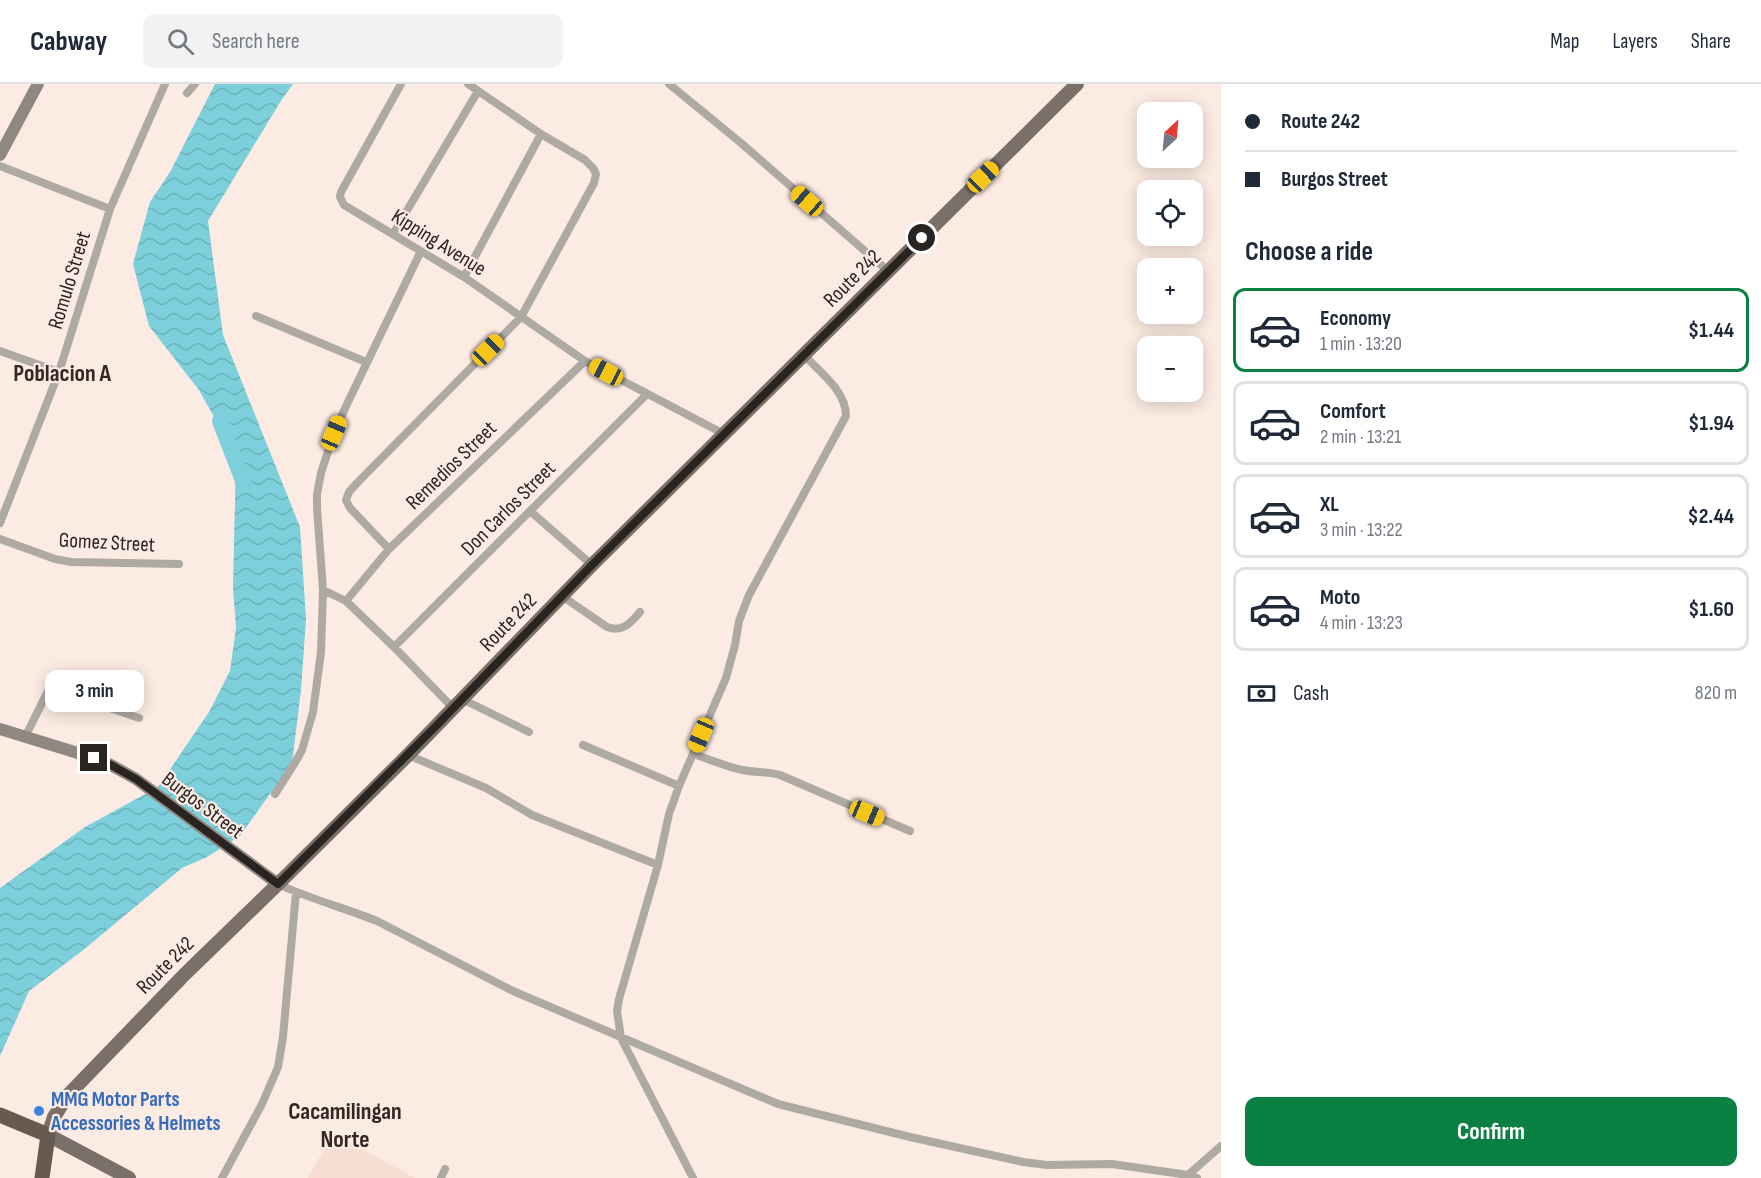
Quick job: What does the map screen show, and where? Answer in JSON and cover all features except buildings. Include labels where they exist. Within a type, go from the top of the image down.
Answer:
[{"type":"highway","points":[[0,1115],[48,1135],[42,1178]]},
{"type":"main road","name":"Route 242","points":[[48,1135],[54,1117],[68,1095],[185,974],[408,755],[592,565],[1077,84]]},
{"type":"main road","points":[[48,1135],[129,1178]]},
{"type":"street","points":[[0,155],[38,84]]},
{"type":"street","name":"Romulo Street","points":[[0,523],[59,372],[110,209],[165,84]]},
{"type":"street","points":[[187,93],[195,84]]},
{"type":"street","name":"Kipping Avenue","points":[[401,84],[341,192],[340,197],[344,205],[464,277],[585,361],[647,394]]},
{"type":"street","points":[[389,549],[350,508],[346,500],[349,492],[521,317],[594,183],[596,174],[585,160],[468,84]]},
{"type":"street","points":[[669,84],[889,272]]},
{"type":"street","points":[[393,234],[478,91]]},
{"type":"street","points":[[464,277],[542,134]]},
{"type":"street","points":[[0,166],[110,209]]},
{"type":"street","points":[[275,794],[302,750],[313,712],[321,652],[324,590],[317,508],[321,473],[334,433],[421,250]]},
{"type":"street","points":[[256,316],[366,362]]},
{"type":"street","points":[[0,351],[59,372]]},
{"type":"street","points":[[693,1178],[621,1038],[619,999],[658,865],[669,814],[726,678],[734,652],[739,621],[749,595],[846,416],[846,405],[842,395],[804,355]]},
{"type":"street","name":"Remedios Street","points":[[346,601],[389,549],[585,361]]},
{"type":"street","points":[[647,394],[724,434]]},
{"type":"street","name":"Don Carlos Street","points":[[394,647],[647,394]]},
{"type":"street","points":[[530,510],[592,565]]},
{"type":"street","name":"Gomez Street","points":[[0,539],[55,559],[71,562],[179,564]]},
{"type":"street","points":[[324,590],[346,601],[458,704],[529,732]]},
{"type":"street","points":[[561,597],[614,630],[627,626],[640,612]]},
{"type":"street","points":[[25,737],[49,689],[55,689],[139,718]]},
{"type":"street","name":"Burgos Street","points":[[0,729],[111,765],[136,779],[278,884]]},
{"type":"street","points":[[583,744],[679,786]]},
{"type":"street","points":[[693,754],[747,771],[768,771],[780,775],[910,831]]},
{"type":"street","points":[[408,755],[494,792],[532,815],[658,865]]},
{"type":"street","points":[[278,884],[377,921],[513,991],[778,1104],[910,1137],[1035,1164],[1112,1164],[1192,1177],[1221,1146]]},
{"type":"street","points":[[222,1178],[262,1104],[278,1067],[283,1037],[296,892]]},
{"type":"street","points":[[441,1178],[445,1169]]},
{"type":"shaded area","points":[[333,1133],[415,1178],[308,1178]]},
{"type":"water","points":[[215,84],[293,84],[208,221],[223,335],[300,527],[306,619],[301,690],[292,763],[240,836],[207,857],[182,868],[82,951],[29,991],[0,1056],[0,888],[85,827],[158,787],[209,712],[230,671],[236,628],[233,588],[236,456],[199,390],[149,326],[133,264],[150,202],[170,172]]},
{"type":"waterway","points":[[220,421],[244,483]]},
{"type":"place","name":"MMG Motor Parts Accessories & Helmets","points":[[39,1111]]},
{"type":"district","name":"Poblacion A","points":[[62,373]]},
{"type":"district","name":"Cacamilingan Norte","points":[[345,1125]]},
{"type":"route","points":[[94,758],[136,779],[278,884],[592,565],[922,238]]}]
